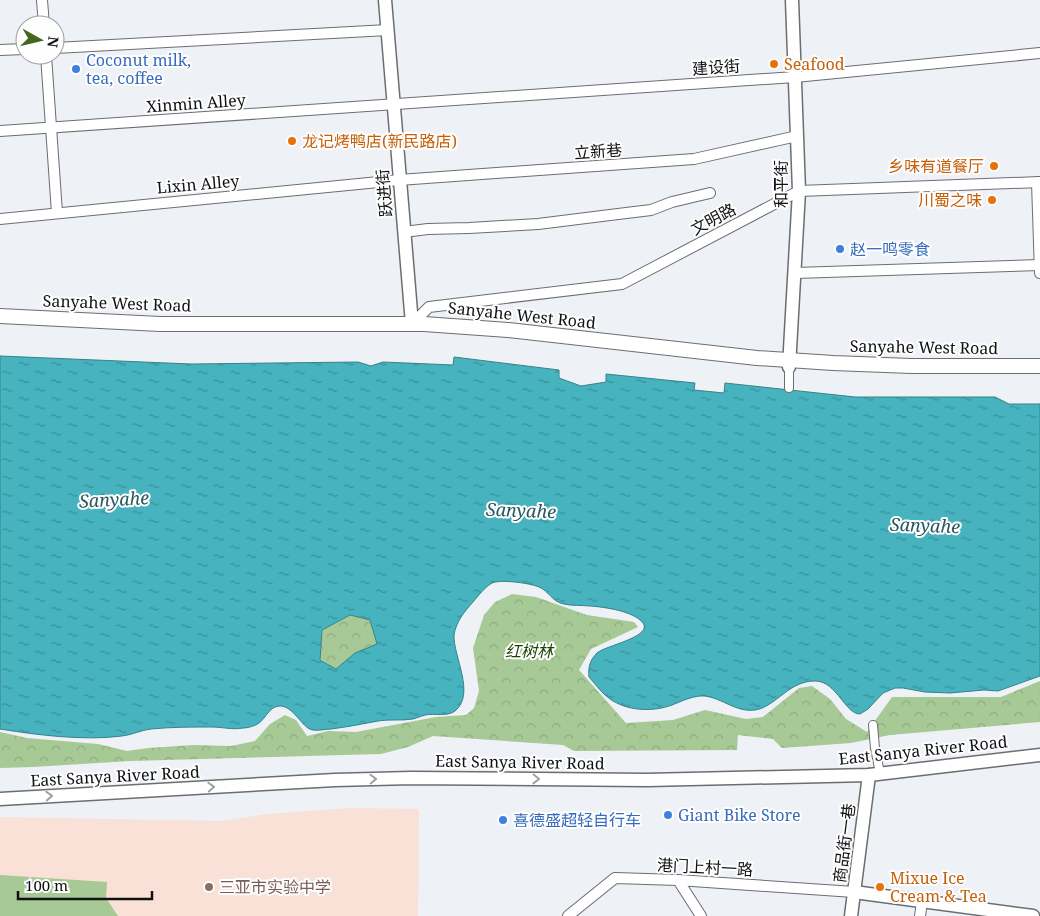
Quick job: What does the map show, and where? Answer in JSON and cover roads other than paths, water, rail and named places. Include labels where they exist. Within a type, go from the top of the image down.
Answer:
[{"type":"main road","name":"Sanyahe West Road","points":[[0,316],[160,324],[455,325],[864,373],[1040,375]]},
{"type":"main road","name":"Sanyahe West Road","points":[[0,324],[161,331],[411,331],[790,364],[1040,366]]},
{"type":"street","points":[[42,0],[43,15]]},
{"type":"street","name":"跃进街","points":[[385,0],[412,324]]},
{"type":"street","name":"和平街","points":[[790,364],[799,191],[792,0]]},
{"type":"street","points":[[65,47],[388,30]]},
{"type":"street","points":[[0,50],[15,49]]},
{"type":"street","name":"建设街","points":[[393,105],[795,77],[1040,53]]},
{"type":"street","points":[[47,65],[58,213]]},
{"type":"street","name":"Xinmin Alley","points":[[0,131],[393,105]]},
{"type":"street","name":"立新巷","points":[[399,180],[694,159],[797,136]]},
{"type":"street","name":"Lixin Alley","points":[[0,218],[399,180]]},
{"type":"street","points":[[1039,182],[1040,273]]},
{"type":"street","name":"文明路","points":[[412,324],[428,307],[622,284],[799,191],[1039,182]]},
{"type":"street","points":[[404,232],[428,229],[538,224],[651,210],[672,202],[710,193]]},
{"type":"street","points":[[794,273],[1040,265]]},
{"type":"street","points":[[788,388],[790,364]]},
{"type":"street","points":[[873,725],[875,774]]},
{"type":"street","name":"East Sanya River Road","points":[[0,799],[326,780],[392,778],[648,780],[875,774],[1040,755]]},
{"type":"street","name":"商品街一巷","points":[[851,916],[875,774]]},
{"type":"street","name":"港门上村一路","points":[[572,915],[615,878],[678,880],[854,892]]},
{"type":"street","points":[[678,880],[701,916]]},
{"type":"street","points":[[854,892],[975,912],[1033,916]]},
{"type":"street","points":[[920,916],[922,902]]},
{"type":"water","name":"Sanyahe","points":[[0,356],[191,364],[358,362],[371,366],[383,362],[453,365],[454,357],[559,370],[559,378],[581,386],[606,382],[606,374],[695,383],[694,390],[724,393],[725,383],[855,397],[995,397],[1009,404],[1040,404],[1040,676],[998,691],[984,690],[950,693],[895,688],[883,693],[868,709],[860,714],[850,709],[830,687],[816,681],[798,685],[770,704],[755,710],[742,709],[705,696],[692,697],[657,709],[634,709],[613,701],[606,696],[589,677],[589,670],[591,661],[601,650],[641,633],[644,628],[643,623],[639,619],[633,615],[611,609],[560,603],[539,587],[501,581],[492,583],[484,589],[464,613],[457,626],[454,635],[464,685],[464,695],[461,704],[452,713],[429,714],[413,719],[382,720],[315,730],[305,726],[289,709],[279,706],[273,708],[257,724],[239,729],[212,727],[166,728],[122,736],[76,738],[0,729]],"holes":[[[350,615],[370,620],[377,644],[355,653],[336,669],[320,660],[322,630]]]},
{"type":"place","name":"Seafood","points":[[774,64]]},
{"type":"place","name":"Coconut milk, tea, coffee","points":[[76,69]]},
{"type":"place","name":"龙记烤鸭店(新民路店)","points":[[292,141]]},
{"type":"place","name":"乡味有道餐厅","points":[[994,166]]},
{"type":"place","name":"川蜀之味","points":[[992,200]]},
{"type":"place","name":"赵一鸣零食","points":[[840,249]]},
{"type":"place","name":"Giant Bike Store","points":[[668,815]]},
{"type":"place","name":"喜德盛超轻自行车","points":[[503,820]]},
{"type":"place","name":"三亚市实验中学","points":[[209,887]]},
{"type":"place","name":"Mixue Ice Cream & Tea","points":[[880,887]]},
{"type":"park label","name":"红树林","points":[[529,651]]}]
